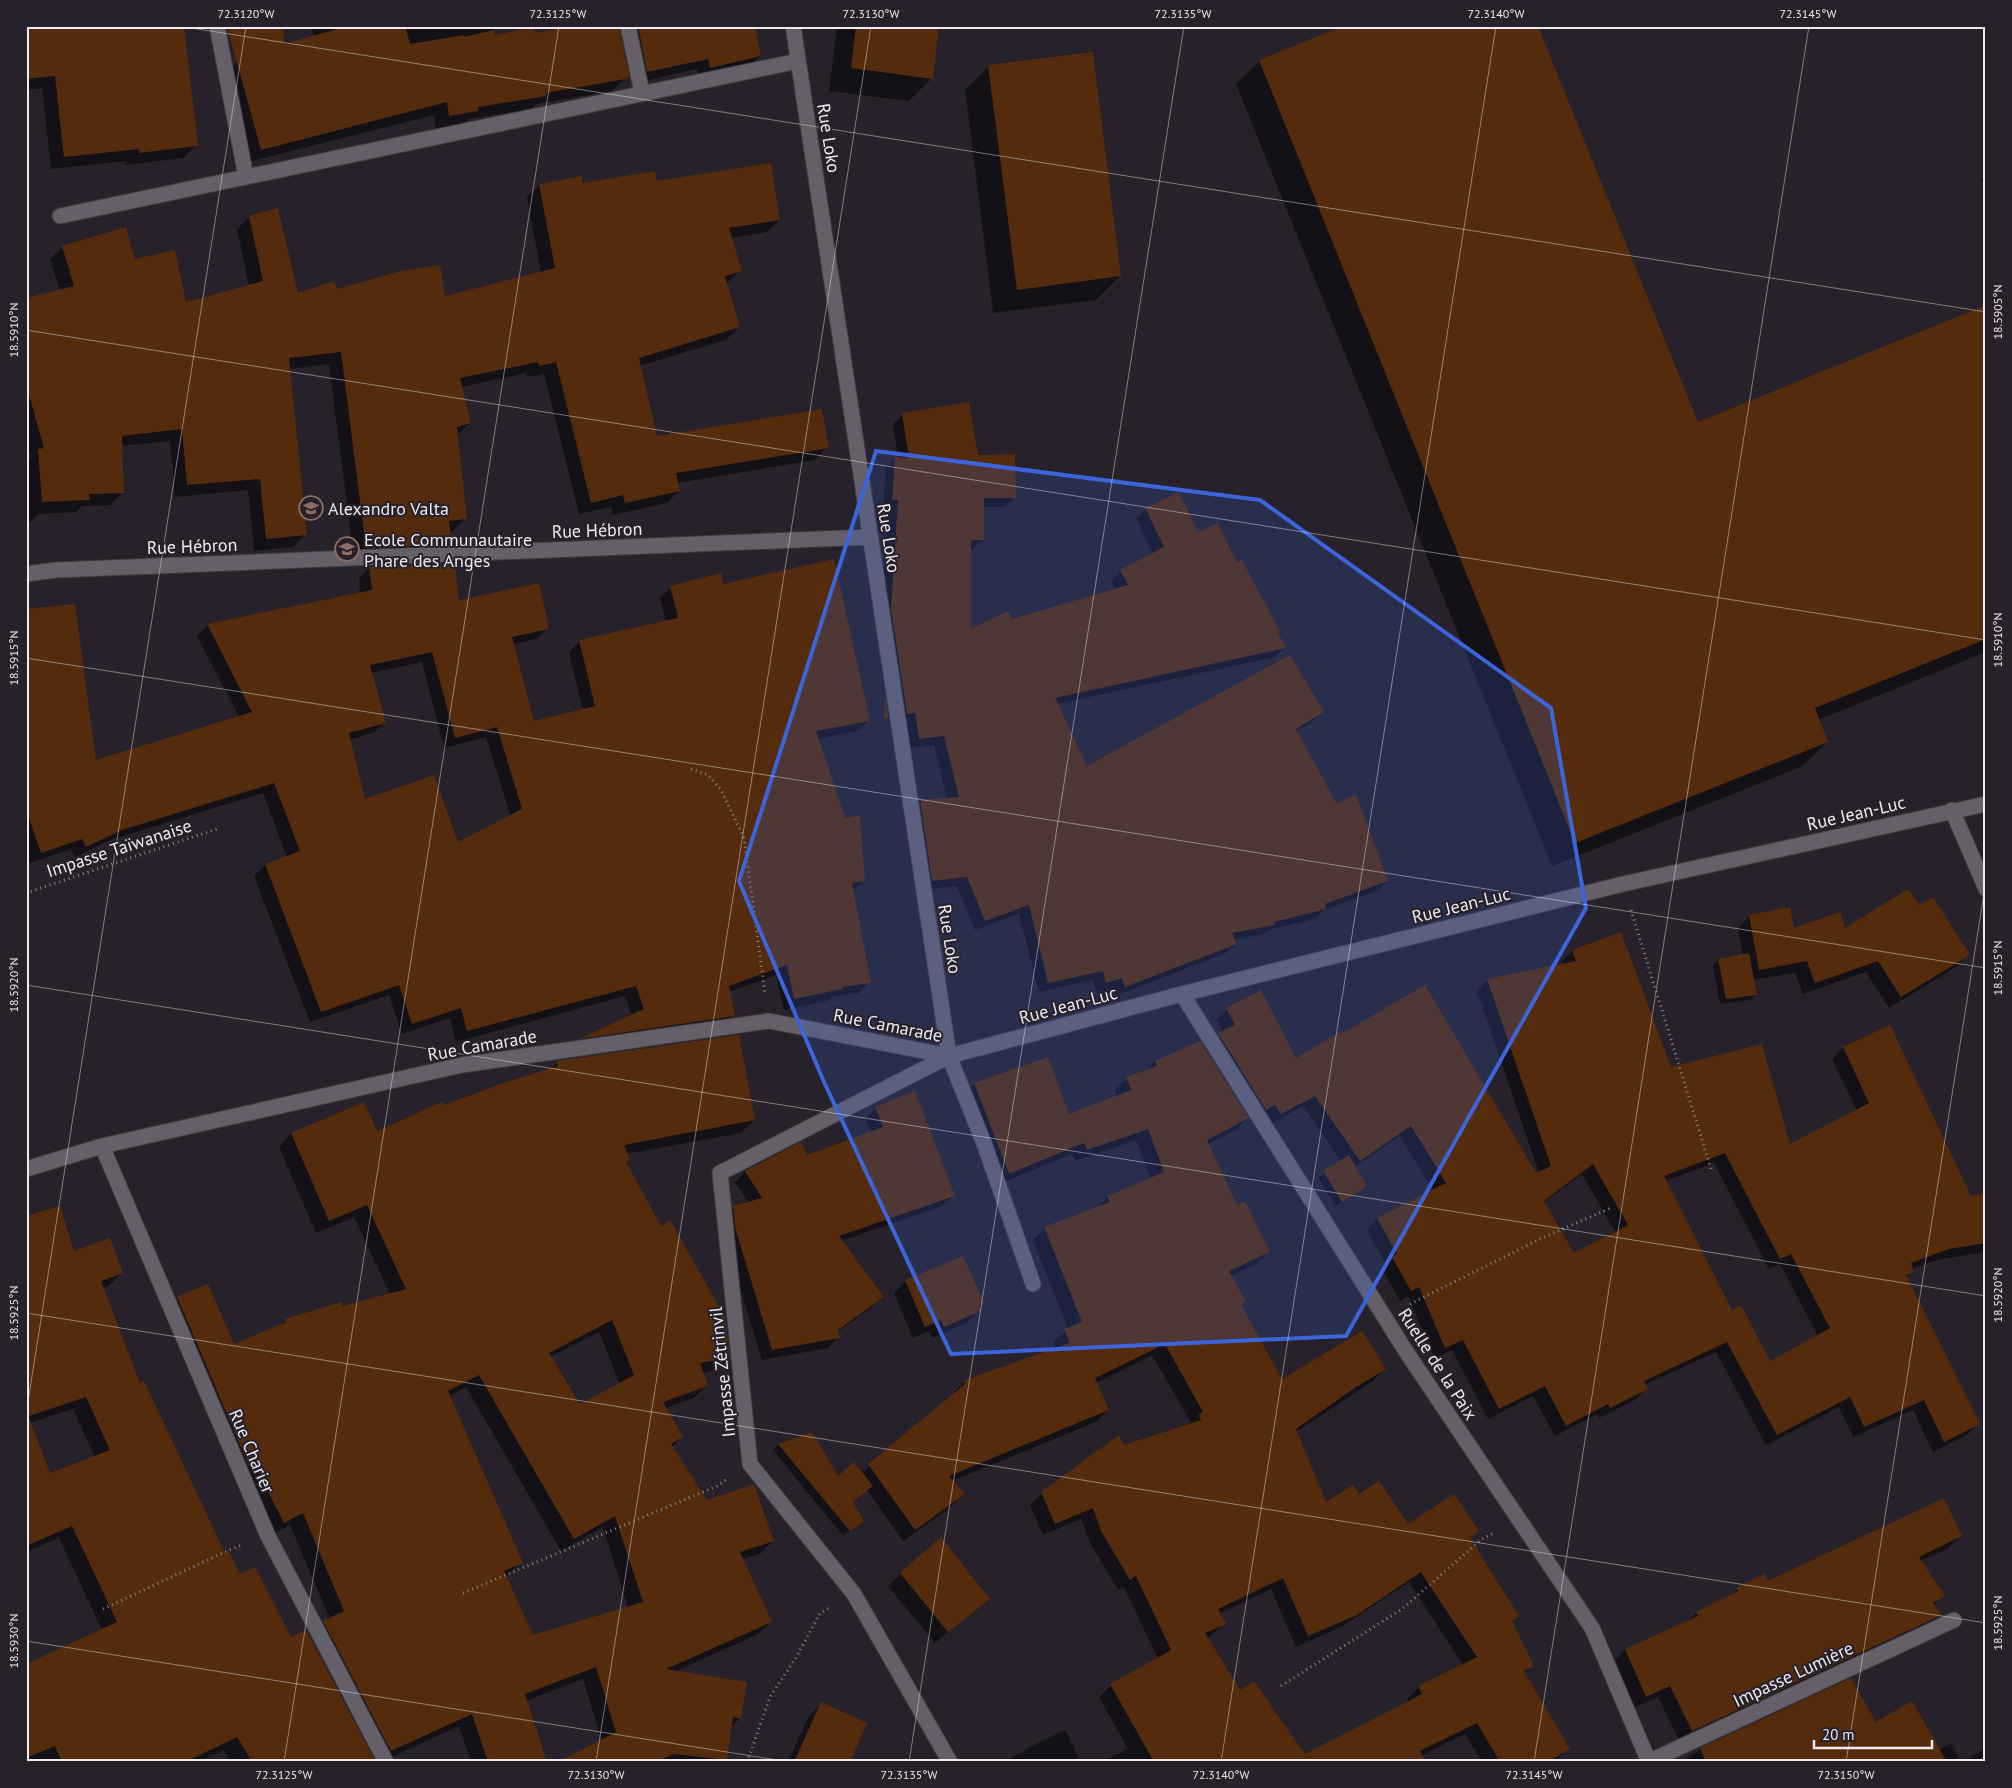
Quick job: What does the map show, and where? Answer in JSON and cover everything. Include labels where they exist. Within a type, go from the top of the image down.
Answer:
[{"type":"street","points":[[217,26],[246,177]]},
{"type":"street","points":[[628,26],[642,93]]},
{"type":"street","name":"Rue Loko","points":[[793,26],[949,1056],[985,1146],[1033,1284]]},
{"type":"street","points":[[60,216],[798,61]]},
{"type":"street","name":"Rue Hébron","points":[[26,574],[76,569],[870,538]]},
{"type":"street","name":"Rue Jean-Luc","points":[[949,1056],[1182,994],[1623,884],[1986,804]]},
{"type":"street","points":[[1952,810],[1986,889]]},
{"type":"street","name":"Ruelle de la Paix","points":[[1182,994],[1385,1316],[1592,1628],[1649,1762]]},
{"type":"street","name":"Rue Camarade","points":[[26,1169],[102,1146],[462,1065],[769,1021],[949,1056]]},
{"type":"street","name":"Impasse Zétrinvil","points":[[750,1464],[720,1173],[949,1056]]},
{"type":"street","name":"Rue Charier","points":[[102,1146],[268,1536],[386,1762]]},
{"type":"street","points":[[750,1464],[854,1594],[950,1762]]},
{"type":"street","name":"Impasse Lumière","points":[[1649,1762],[1954,1620]]},
{"type":"path","points":[[691,769],[708,775],[721,790],[744,838],[769,1021]]},
{"type":"path","name":"Impasse Taïwanaise","points":[[26,893],[220,828]]},
{"type":"path","points":[[1623,884],[1712,1172]]},
{"type":"path","points":[[1385,1316],[1544,1237],[1611,1208]]},
{"type":"path","points":[[463,1593],[717,1486],[750,1464]]},
{"type":"path","points":[[1281,1686],[1402,1609],[1482,1539],[1518,1519]]},
{"type":"path","points":[[104,1609],[228,1550],[268,1536]]},
{"type":"path","points":[[747,1762],[770,1697],[797,1656],[820,1613],[854,1594]]},
{"type":"highlighted area","points":[[876,451],[1260,500],[1551,708],[1586,908],[1346,1336],[951,1354],[824,1082],[739,881]]},
{"type":"building","points":[[26,26],[184,26],[198,146],[139,153],[139,149],[64,157],[55,76],[26,79]]},
{"type":"building","points":[[227,26],[283,26],[284,44],[348,26],[405,26],[410,44],[464,35],[464,37],[494,30],[495,35],[535,27],[535,33],[573,26],[619,26],[629,76],[626,79],[546,93],[546,96],[478,107],[478,111],[449,116],[447,102],[261,150]]},
{"type":"building","points":[[638,26],[755,26],[761,56],[710,68],[708,59],[647,72]]},
{"type":"building","points":[[856,26],[939,26],[933,79],[851,68]]},
{"type":"building","points":[[1343,26],[1538,26],[1698,422],[1986,305],[1986,639],[1815,708],[1828,742],[1575,843],[1259,60]]},
{"type":"building","points":[[1093,52],[1121,276],[1017,290],[988,65]]},
{"type":"building","points":[[771,163],[780,220],[729,228],[742,271],[725,276],[740,327],[639,358],[657,436],[822,409],[829,448],[676,473],[680,491],[625,503],[623,495],[591,503],[556,362],[539,366],[538,362],[460,378],[471,423],[457,427],[467,519],[449,521],[452,545],[366,548],[341,352],[289,358],[307,535],[266,539],[260,479],[187,485],[182,429],[122,436],[124,493],[89,494],[90,500],[42,502],[38,449],[44,448],[26,384],[26,298],[74,286],[62,246],[126,227],[135,259],[175,250],[186,302],[263,281],[249,216],[278,208],[298,293],[334,281],[337,289],[397,272],[440,265],[445,296],[555,268],[539,184],[582,176],[583,183],[655,171],[657,181]]},
{"type":"building","points":[[969,402],[978,455],[1015,454],[1016,498],[984,498],[984,540],[971,540],[971,629],[1008,611],[1012,619],[1128,585],[1120,570],[1164,547],[1145,508],[1179,492],[1198,532],[1218,523],[1236,562],[1242,560],[1280,632],[1278,633],[1286,648],[1055,698],[1087,766],[1290,655],[1324,712],[1296,729],[1337,804],[1356,794],[1388,881],[1325,904],[1326,909],[1274,922],[1275,925],[1232,933],[1237,944],[1125,987],[1122,978],[1106,983],[1103,971],[1048,983],[1029,905],[985,921],[967,877],[932,881],[920,800],[959,797],[944,736],[919,739],[915,713],[907,714],[891,609],[898,500],[892,500],[895,457],[909,458],[902,413]]},
{"type":"building","points":[[834,559],[870,721],[816,731],[845,818],[860,815],[865,881],[852,883],[871,983],[842,987],[842,989],[794,999],[787,965],[729,986],[735,1016],[579,1039],[644,1009],[636,986],[467,1031],[461,1008],[412,1024],[399,985],[321,1012],[265,864],[300,851],[274,783],[122,830],[86,847],[82,839],[41,853],[26,809],[26,609],[75,604],[96,760],[252,712],[207,624],[372,590],[369,567],[455,563],[459,600],[539,583],[549,629],[512,637],[534,721],[595,706],[579,640],[678,618],[670,586],[721,573],[723,584]],"holes":[[[432,652],[455,738],[497,727],[522,809],[458,842],[434,775],[365,799],[349,733],[386,723],[370,665]]]},
{"type":"building","points":[[885,697],[888,718],[884,718]]},
{"type":"building","points":[[1908,889],[1919,905],[1933,897],[1970,955],[1901,997],[1878,961],[1815,983],[1807,961],[1759,970],[1749,915],[1790,907],[1794,928],[1840,912],[1845,928]]},
{"type":"building","points":[[1621,932],[1671,1067],[1762,1044],[1790,1144],[1869,1103],[1843,1047],[1890,1025],[1971,1196],[1986,1193],[1986,1243],[1949,1249],[1911,1263],[1914,1272],[1906,1275],[1980,1424],[1944,1442],[1924,1400],[1864,1427],[1850,1397],[1777,1435],[1727,1342],[1644,1381],[1648,1389],[1610,1408],[1608,1404],[1566,1426],[1545,1386],[1499,1409],[1463,1340],[1445,1348],[1419,1287],[1411,1291],[1392,1257],[1397,1254],[1377,1218],[1446,1183],[1411,1126],[1360,1161],[1315,1096],[1281,1114],[1275,1105],[1266,1110],[1218,1033],[1235,1025],[1226,1008],[1261,990],[1296,1058],[1425,985],[1536,1173],[1551,1166],[1487,979],[1576,961],[1572,950]],"holes":[[[1725,1153],[1780,1259],[1791,1254],[1830,1328],[1770,1361],[1741,1305],[1732,1310],[1664,1176]],[[1593,1164],[1628,1225],[1574,1253],[1544,1201]]]},
{"type":"building","points":[[1749,953],[1757,995],[1726,999],[1718,959]]},
{"type":"building","points":[[739,1035],[755,1120],[624,1145],[630,1160],[626,1162],[661,1226],[670,1220],[725,1317],[730,1358],[700,1363],[708,1386],[663,1402],[683,1437],[671,1444],[707,1500],[754,1484],[774,1541],[740,1552],[772,1622],[666,1669],[747,1682],[741,1719],[733,1717],[727,1760],[673,1754],[656,1762],[558,1762],[616,1732],[596,1667],[525,1694],[547,1762],[488,1762],[472,1714],[391,1751],[323,1621],[344,1611],[303,1513],[284,1523],[254,1464],[249,1466],[177,1297],[208,1284],[234,1344],[286,1322],[285,1319],[341,1302],[342,1306],[406,1289],[367,1205],[329,1221],[291,1133],[364,1102],[377,1131],[442,1102],[444,1105],[558,1066],[557,1061]],"holes":[[[612,1320],[634,1375],[580,1404],[549,1353]],[[479,1375],[574,1539],[615,1516],[643,1602],[533,1635],[504,1571],[523,1563],[448,1391]]]},
{"type":"building","points":[[1200,1041],[1249,1118],[1207,1140],[1237,1205],[1245,1201],[1270,1252],[1229,1271],[1246,1302],[1241,1305],[1282,1379],[1362,1331],[1386,1369],[1356,1387],[1296,1429],[1326,1502],[1353,1485],[1359,1494],[1379,1481],[1408,1524],[1454,1494],[1479,1531],[1470,1538],[1519,1616],[1512,1621],[1534,1666],[1524,1671],[1570,1749],[1548,1762],[1500,1762],[1477,1723],[1420,1751],[1426,1762],[1154,1762],[1110,1684],[1171,1650],[1136,1576],[1130,1580],[1101,1531],[1093,1508],[1055,1524],[1041,1492],[1119,1435],[1124,1445],[1201,1420],[1199,1414],[1203,1412],[1165,1344],[1095,1378],[1109,1410],[949,1476],[965,1494],[915,1530],[868,1464],[965,1384],[964,1380],[1070,1343],[1064,1329],[1082,1322],[1044,1227],[1110,1202],[1107,1196],[1164,1172],[1148,1129],[1087,1150],[1084,1143],[1009,1174],[974,1083],[1048,1057],[1069,1114],[1131,1090],[1126,1077],[1157,1066],[1155,1061]],"holes":[[[1421,1572],[1477,1657],[1418,1686],[1422,1694],[1305,1754],[1254,1681],[1240,1690],[1205,1633],[1226,1624],[1218,1609],[1283,1578],[1308,1636],[1357,1615]]]},
{"type":"building","points":[[915,1091],[955,1196],[839,1236],[884,1297],[838,1330],[840,1338],[772,1350],[735,1227],[733,1206],[762,1198],[745,1171],[801,1142],[807,1155],[883,1127],[875,1107]]},
{"type":"building","points":[[1349,1155],[1367,1186],[1342,1202],[1323,1171]]},
{"type":"building","points":[[60,1206],[74,1251],[110,1238],[123,1273],[101,1281],[140,1383],[144,1381],[225,1553],[229,1551],[240,1574],[255,1567],[291,1637],[306,1630],[374,1759],[368,1762],[252,1762],[237,1737],[185,1762],[62,1762],[55,1746],[26,1758],[26,1664],[117,1622],[72,1526],[26,1546],[26,1419],[29,1418],[50,1473],[110,1450],[86,1397],[26,1417],[26,1216]]},
{"type":"building","points":[[963,1256],[984,1303],[978,1306],[981,1311],[944,1327],[941,1320],[925,1327],[905,1280]]},
{"type":"building","points":[[812,1432],[838,1476],[854,1462],[873,1486],[853,1502],[864,1521],[850,1531],[778,1444]]},
{"type":"building","points":[[1944,1498],[1962,1536],[1919,1557],[1945,1596],[1933,1603],[1942,1615],[1692,1731],[1670,1686],[1646,1697],[1625,1649],[1698,1616],[1696,1612],[1738,1591],[1736,1588],[1764,1574],[1768,1581]]},
{"type":"building","points":[[941,1537],[990,1599],[948,1632],[900,1573]]},
{"type":"building","points":[[1851,1678],[1876,1722],[1912,1701],[1947,1762],[1706,1762],[1700,1748]]},
{"type":"building","points":[[821,1702],[867,1723],[850,1762],[794,1762]]},
{"type":"place","name":"Alexandro Valta","points":[[311,508]]},
{"type":"place","name":"Ecole Communautaire Phare des Anges","points":[[347,549]]}]
